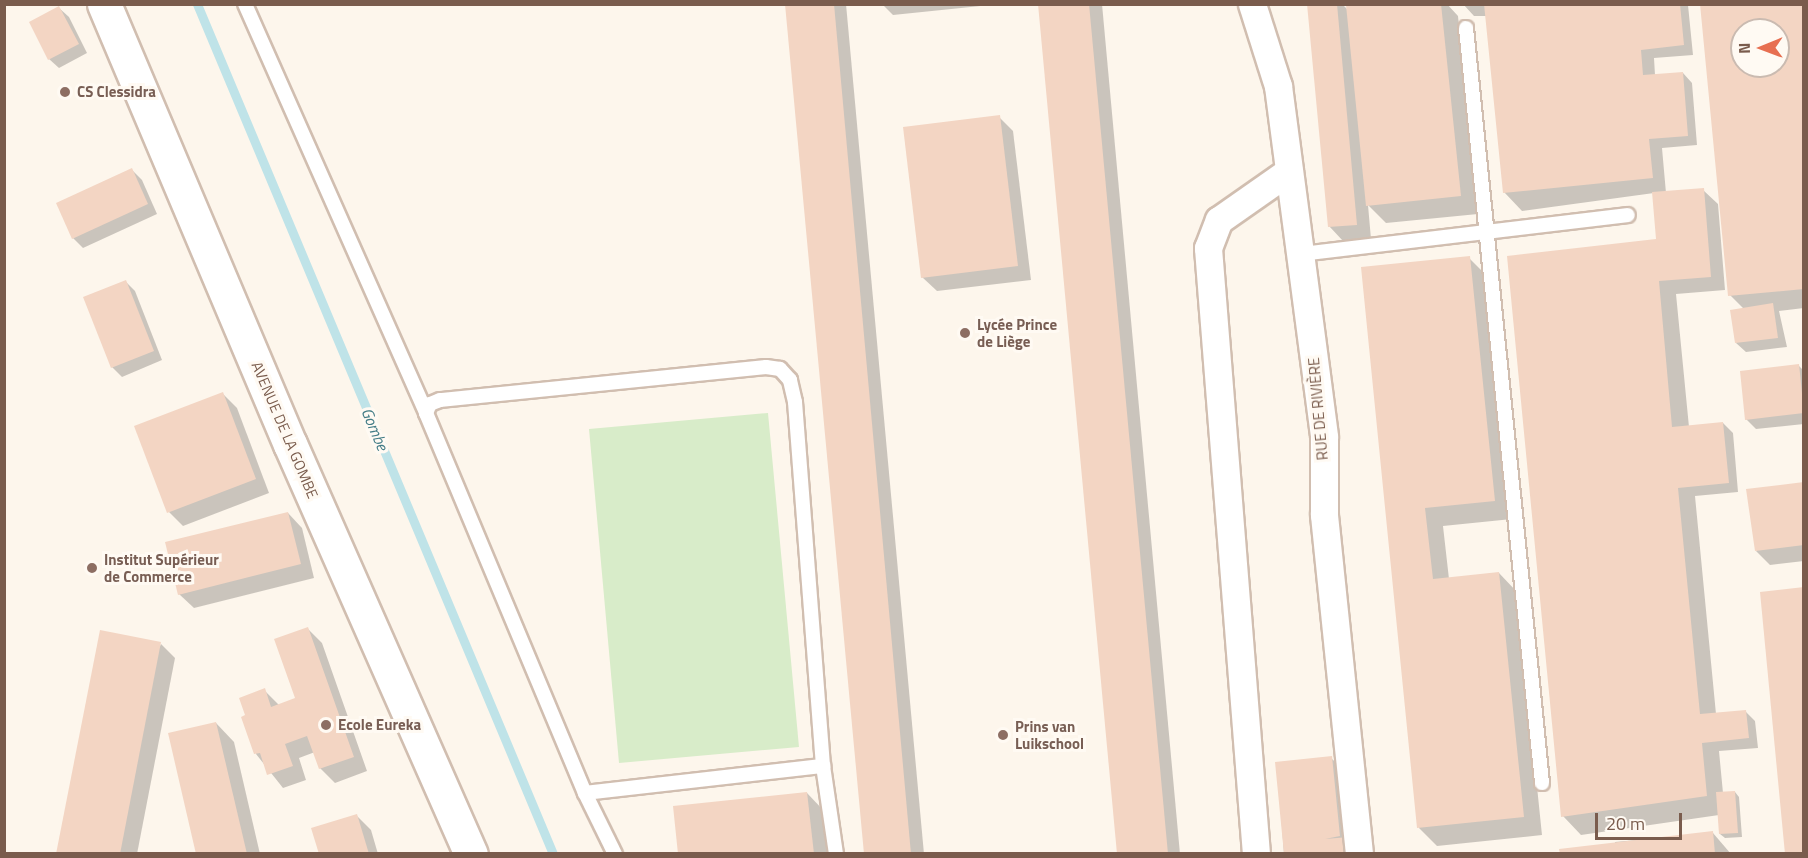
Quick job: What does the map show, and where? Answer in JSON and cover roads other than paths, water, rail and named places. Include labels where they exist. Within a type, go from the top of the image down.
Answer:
[{"type":"street","name":"AVENUE DE LA GOMBE","points":[[104,4],[290,444],[471,854]]},
{"type":"street","name":"RUE DE RIVIÈRE","points":[[1252,4],[1278,86],[1324,437],[1324,515],[1359,854]]},
{"type":"street","points":[[1256,854],[1209,248],[1219,220],[1290,171]]},
{"type":"lane","points":[[245,4],[426,412],[585,793],[615,854]]},
{"type":"lane","points":[[1466,28],[1542,783]]},
{"type":"lane","points":[[1300,254],[1628,215]]},
{"type":"lane","points":[[426,412],[430,404],[440,400],[754,368],[780,369],[790,380],[795,402],[823,766],[836,854]]},
{"type":"lane","points":[[585,793],[823,766]]},
{"type":"waterway","name":"Gombe","points":[[197,4],[553,854]]},
{"type":"place","name":"CS Clessidra","points":[[65,92]]},
{"type":"place","name":"Lycée Prince de Liège","points":[[965,333]]},
{"type":"place","name":"Institut Supérieur de Commerce","points":[[92,568]]},
{"type":"place","name":"Ecole Eureka","points":[[326,725]]},
{"type":"place","name":"Prins van Luikschool","points":[[1003,735]]}]
